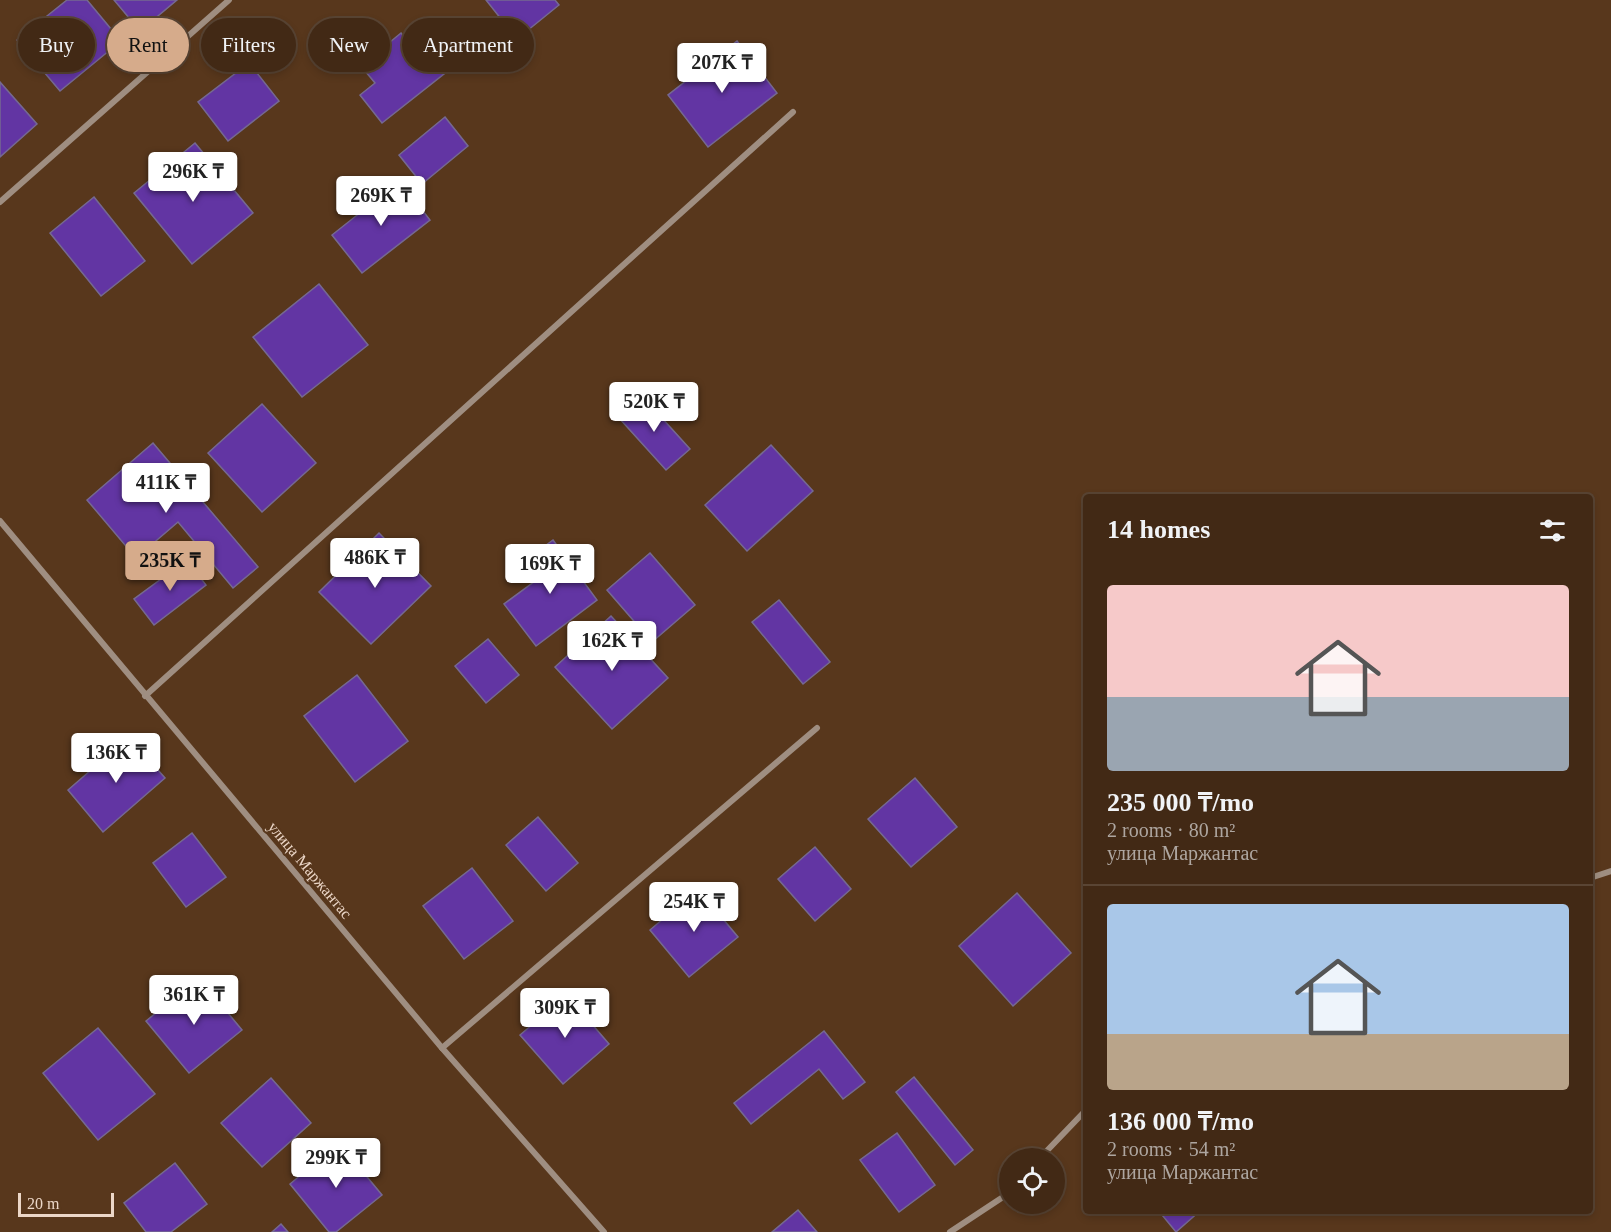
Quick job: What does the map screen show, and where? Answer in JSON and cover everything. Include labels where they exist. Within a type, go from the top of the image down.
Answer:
[{"type":"street","points":[[0,202],[229,0]]},
{"type":"street","points":[[145,696],[793,112]]},
{"type":"street","name":"улица Маржантас","points":[[0,521],[442,1048],[604,1232]]},
{"type":"street","points":[[442,1048],[817,728]]},
{"type":"street","points":[[1593,877],[1611,871]]},
{"type":"street","points":[[1050,1148],[1083,1113]]},
{"type":"street","points":[[950,1232],[999,1200]]},
{"type":"building","points":[[67,0],[87,0],[107,24],[107,52],[95,62],[95,18],[44,18]]},
{"type":"building","points":[[114,0],[177,0],[156,18],[129,18]]},
{"type":"building","points":[[486,0],[555,0],[559,5],[534,25],[534,18],[500,18]]},
{"type":"building","points":[[402,34],[402,72],[446,72],[382,123],[360,95],[375,83],[366,72],[390,72],[390,42]]},
{"type":"building","points":[[737,41],[777,93],[708,147],[668,95]]},
{"type":"building","points":[[44,72],[83,72],[60,91]]},
{"type":"building","points":[[237,72],[256,72],[279,101],[228,141],[198,102]]},
{"type":"building","points":[[0,82],[37,124],[0,157]]},
{"type":"building","points":[[445,117],[468,146],[422,184],[399,155]]},
{"type":"building","points":[[195,143],[253,213],[192,264],[134,193]]},
{"type":"building","points":[[400,181],[430,220],[362,273],[332,235]]},
{"type":"building","points":[[94,197],[145,261],[101,296],[50,233]]},
{"type":"building","points":[[319,284],[368,345],[302,397],[253,337]]},
{"type":"building","points":[[642,396],[690,449],[666,470],[619,418]]},
{"type":"building","points":[[262,404],[316,463],[262,512],[208,453]]},
{"type":"building","points":[[153,443],[258,567],[233,588],[178,522],[136,558],[87,500]]},
{"type":"building","points":[[771,445],[813,491],[747,551],[705,505]]},
{"type":"building","points":[[379,533],[431,586],[371,644],[319,592]]},
{"type":"building","points":[[553,540],[597,600],[536,646],[504,604],[535,581],[522,563]]},
{"type":"building","points":[[650,553],[695,605],[652,642],[607,590]]},
{"type":"building","points":[[187,560],[206,585],[154,625],[134,599]]},
{"type":"building","points":[[779,600],[830,662],[803,684],[752,622]]},
{"type":"building","points":[[611,616],[668,678],[612,729],[555,667]]},
{"type":"building","points":[[488,639],[519,675],[486,703],[455,666]]},
{"type":"building","points":[[357,675],[408,741],[355,782],[304,716]]},
{"type":"building","points":[[129,737],[165,778],[103,832],[68,790]]},
{"type":"building","points":[[915,778],[957,827],[911,867],[868,819]]},
{"type":"building","points":[[538,817],[578,863],[546,891],[506,845]]},
{"type":"building","points":[[192,833],[226,877],[186,907],[153,863]]},
{"type":"building","points":[[815,847],[851,889],[815,921],[778,879]]},
{"type":"building","points":[[472,868],[513,921],[464,959],[423,906]]},
{"type":"building","points":[[698,889],[738,937],[689,977],[650,930]]},
{"type":"building","points":[[1017,893],[1071,953],[1013,1006],[959,946]]},
{"type":"building","points":[[199,978],[242,1030],[189,1073],[146,1021]]},
{"type":"building","points":[[567,995],[609,1044],[563,1084],[520,1035]]},
{"type":"building","points":[[98,1028],[155,1094],[98,1140],[43,1073]]},
{"type":"building","points":[[824,1031],[865,1082],[843,1099],[819,1069],[751,1124],[734,1103]]},
{"type":"building","points":[[914,1077],[973,1150],[955,1165],[896,1092]]},
{"type":"building","points":[[271,1078],[311,1123],[262,1167],[221,1123]]},
{"type":"building","points":[[897,1133],[935,1185],[899,1212],[860,1160]]},
{"type":"building","points":[[339,1143],[382,1195],[336,1232],[329,1232],[290,1184]]},
{"type":"building","points":[[175,1163],[207,1204],[171,1232],[146,1232],[124,1203]]},
{"type":"building","points":[[798,1210],[817,1232],[772,1232]]},
{"type":"building","points":[[1161,1214],[1196,1214],[1176,1232]]},
{"type":"building","points":[[281,1224],[288,1232],[272,1232]]}]
